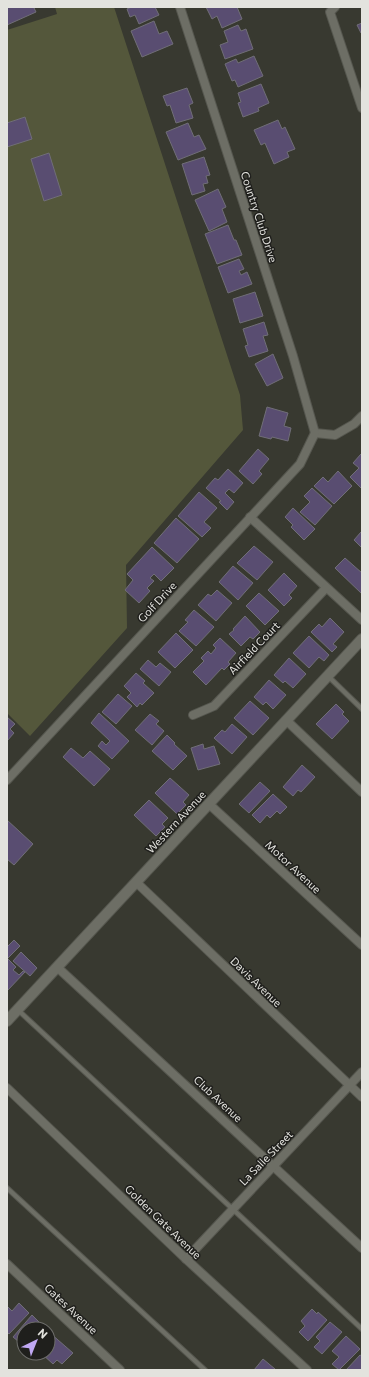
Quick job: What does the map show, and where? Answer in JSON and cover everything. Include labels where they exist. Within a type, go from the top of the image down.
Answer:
[{"type":"street","name":"Country Club Drive","points":[[180,7],[293,356],[314,433]]},
{"type":"street","points":[[333,10],[362,108]]},
{"type":"street","points":[[314,433],[335,435],[354,424],[362,416]]},
{"type":"street","name":"Golf Drive","points":[[7,780],[300,464],[314,433]]},
{"type":"street","points":[[250,517],[362,620]]},
{"type":"street","name":"Airfield Court","points":[[193,715],[214,706],[326,588]]},
{"type":"street","name":"Western Avenue","points":[[7,1022],[362,639]]},
{"type":"street","points":[[286,720],[362,792]]},
{"type":"street","name":"Motor Avenue","points":[[209,804],[362,945]]},
{"type":"street","name":"Davis Avenue","points":[[136,882],[362,1097]]},
{"type":"street","name":"Club Avenue","points":[[58,967],[362,1248]]},
{"type":"street","name":"La Salle Street","points":[[186,1259],[362,1072]]},
{"type":"street","name":"Golden Gate Avenue","points":[[7,1088],[186,1259],[307,1370]]},
{"type":"street","name":"Gates Avenue","points":[[7,1264],[120,1370]]},
{"type":"lane","points":[[327,676],[362,709]]},
{"type":"lane","points":[[18,1010],[362,1329]]},
{"type":"lane","points":[[7,1188],[205,1370]]},
{"type":"green space","points":[[55,7],[114,7],[240,395],[243,430],[126,565],[127,628],[30,736],[7,713],[7,30],[57,14]]},
{"type":"building","points":[[7,7],[36,7],[34,8],[36,12],[7,25]]},
{"type":"building","points":[[131,7],[155,7],[159,15],[139,24],[135,15],[130,17],[127,9]]},
{"type":"building","points":[[206,7],[237,7],[242,19],[222,28],[217,16],[212,19]]},
{"type":"building","points":[[154,21],[159,34],[167,31],[173,44],[142,57],[131,31]]},
{"type":"building","points":[[362,23],[362,33],[361,33],[357,25]]},
{"type":"building","points":[[238,25],[241,31],[246,29],[253,49],[225,59],[220,45],[228,42],[224,31]]},
{"type":"building","points":[[254,56],[263,76],[238,87],[235,80],[232,81],[225,64],[236,59],[238,63]]},
{"type":"building","points":[[261,84],[269,103],[258,108],[259,111],[243,117],[238,103],[241,102],[238,93]]},
{"type":"building","points":[[187,88],[193,103],[189,105],[193,118],[176,123],[170,105],[167,106],[163,96]]},
{"type":"building","points":[[25,117],[32,139],[7,147],[7,123]]},
{"type":"building","points":[[278,120],[282,129],[285,127],[295,149],[287,152],[289,157],[274,164],[265,143],[261,145],[254,130]]},
{"type":"building","points":[[188,123],[194,137],[199,135],[206,149],[178,160],[166,132]]},
{"type":"building","points":[[49,153],[62,195],[44,201],[31,159]]},
{"type":"building","points":[[204,157],[210,175],[206,176],[208,183],[203,184],[205,191],[192,195],[182,164]]},
{"type":"building","points":[[218,189],[226,207],[222,209],[227,222],[209,231],[195,200]]},
{"type":"building","points":[[228,225],[242,255],[217,264],[205,234]]},
{"type":"building","points":[[239,259],[244,269],[239,271],[241,275],[247,272],[252,284],[228,293],[218,267]]},
{"type":"building","points":[[255,292],[263,316],[240,323],[233,299]]},
{"type":"building","points":[[264,322],[268,335],[263,336],[268,351],[249,357],[245,346],[248,345],[243,329]]},
{"type":"building","points":[[273,354],[283,378],[267,386],[255,364]]},
{"type":"building","points":[[267,407],[288,413],[284,426],[291,428],[288,441],[272,437],[271,439],[259,436]]},
{"type":"building","points":[[258,449],[269,459],[259,471],[262,474],[253,484],[239,471]]},
{"type":"building","points":[[361,454],[362,489],[350,477],[359,468],[353,463]]},
{"type":"building","points":[[228,469],[243,483],[234,493],[229,489],[225,493],[234,502],[227,510],[219,502],[221,501],[206,488],[215,478],[218,480]]},
{"type":"building","points":[[338,471],[352,486],[334,504],[314,486],[323,477],[328,482]]},
{"type":"building","points":[[312,488],[332,506],[315,525],[300,512],[310,502],[304,496]]},
{"type":"building","points":[[199,492],[217,508],[204,522],[211,528],[202,537],[178,516]]},
{"type":"building","points":[[293,508],[315,529],[304,540],[291,527],[293,525],[285,517]]},
{"type":"building","points":[[176,518],[199,539],[177,563],[154,543]]},
{"type":"building","points":[[361,532],[362,533],[362,548],[354,540]]},
{"type":"building","points":[[254,546],[273,562],[257,580],[237,563]]},
{"type":"building","points":[[152,547],[174,568],[161,581],[154,574],[150,578],[154,581],[147,588],[150,591],[139,603],[125,590],[133,580],[127,574]]},
{"type":"building","points":[[345,558],[362,573],[362,594],[335,568]]},
{"type":"building","points":[[233,566],[253,583],[238,600],[219,582]]},
{"type":"building","points":[[284,573],[297,586],[289,595],[292,598],[284,606],[268,590]]},
{"type":"building","points":[[217,590],[232,603],[216,621],[198,605],[208,594],[211,596]]},
{"type":"building","points":[[259,593],[279,611],[265,625],[246,606]]},
{"type":"building","points":[[194,610],[214,627],[196,646],[179,631],[188,622],[185,620]]},
{"type":"building","points":[[245,616],[260,632],[253,639],[250,637],[241,646],[229,634]]},
{"type":"building","points":[[330,618],[344,632],[333,644],[337,647],[332,652],[311,632],[319,624],[322,627]]},
{"type":"building","points":[[176,633],[193,650],[175,668],[158,652]]},
{"type":"building","points":[[309,636],[329,655],[324,661],[319,657],[309,668],[293,653]]},
{"type":"building","points":[[220,638],[236,653],[228,662],[230,664],[224,670],[222,668],[206,685],[193,672],[204,661],[201,658],[208,651],[211,654],[216,648],[213,645]]},
{"type":"building","points":[[289,658],[306,674],[293,688],[285,681],[283,683],[274,675]]},
{"type":"building","points":[[148,660],[156,667],[160,663],[171,672],[159,686],[140,669]]},
{"type":"building","points":[[136,673],[145,681],[143,683],[154,693],[142,705],[140,703],[137,707],[127,697],[131,693],[124,686]]},
{"type":"building","points":[[269,680],[286,695],[273,709],[266,702],[263,705],[254,697]]},
{"type":"building","points":[[118,694],[132,706],[116,724],[102,712]]},
{"type":"building","points":[[250,701],[269,718],[253,735],[234,718]]},
{"type":"building","points":[[336,704],[344,712],[342,714],[349,721],[332,739],[316,724]]},
{"type":"building","points":[[99,713],[129,741],[112,759],[98,746],[102,741],[106,745],[110,741],[91,723]]},
{"type":"building","points":[[150,714],[159,721],[156,724],[164,731],[152,745],[135,730]]},
{"type":"building","points":[[7,717],[15,724],[10,729],[14,733],[7,741]]},
{"type":"building","points":[[232,724],[247,737],[232,754],[214,738],[222,730],[225,732]]},
{"type":"building","points":[[167,735],[187,756],[173,770],[152,751]]},
{"type":"building","points":[[203,744],[204,749],[214,746],[220,764],[198,770],[191,748]]},
{"type":"building","points":[[71,748],[83,758],[90,751],[110,769],[94,786],[63,757]]},
{"type":"building","points":[[302,765],[315,777],[301,792],[298,790],[293,796],[283,787]]},
{"type":"building","points":[[170,778],[189,795],[183,802],[186,805],[177,814],[155,793]]},
{"type":"building","points":[[260,782],[270,791],[249,813],[239,804]]},
{"type":"building","points":[[273,794],[287,807],[280,814],[277,811],[270,818],[267,815],[260,823],[252,815]]},
{"type":"building","points":[[149,800],[168,818],[162,824],[165,827],[156,836],[134,815]]},
{"type":"building","points":[[7,820],[33,844],[14,865],[7,859]]},
{"type":"building","points":[[14,940],[20,946],[7,959],[7,947]]},
{"type":"building","points":[[21,952],[37,968],[30,976],[13,961]]},
{"type":"building","points":[[8,959],[16,967],[13,970],[19,975],[23,971],[25,972],[7,991],[7,961]]},
{"type":"building","points":[[19,1303],[29,1313],[21,1321],[16,1321],[16,1327],[9,1334],[7,1332],[7,1308],[8,1307],[12,1311]]},
{"type":"building","points":[[312,1309],[327,1320],[308,1341],[299,1332],[305,1326],[301,1321]]},
{"type":"building","points":[[32,1315],[38,1321],[27,1321]]},
{"type":"building","points":[[330,1322],[342,1332],[322,1354],[314,1347],[320,1341],[316,1337]]},
{"type":"building","points":[[346,1336],[360,1349],[339,1370],[332,1364],[339,1357],[332,1351]]},
{"type":"building","points":[[56,1338],[73,1353],[62,1364],[57,1360],[56,1361]]},
{"type":"building","points":[[360,1355],[362,1356],[362,1370],[346,1370]]},
{"type":"building","points":[[263,1359],[275,1369],[254,1370]]}]
